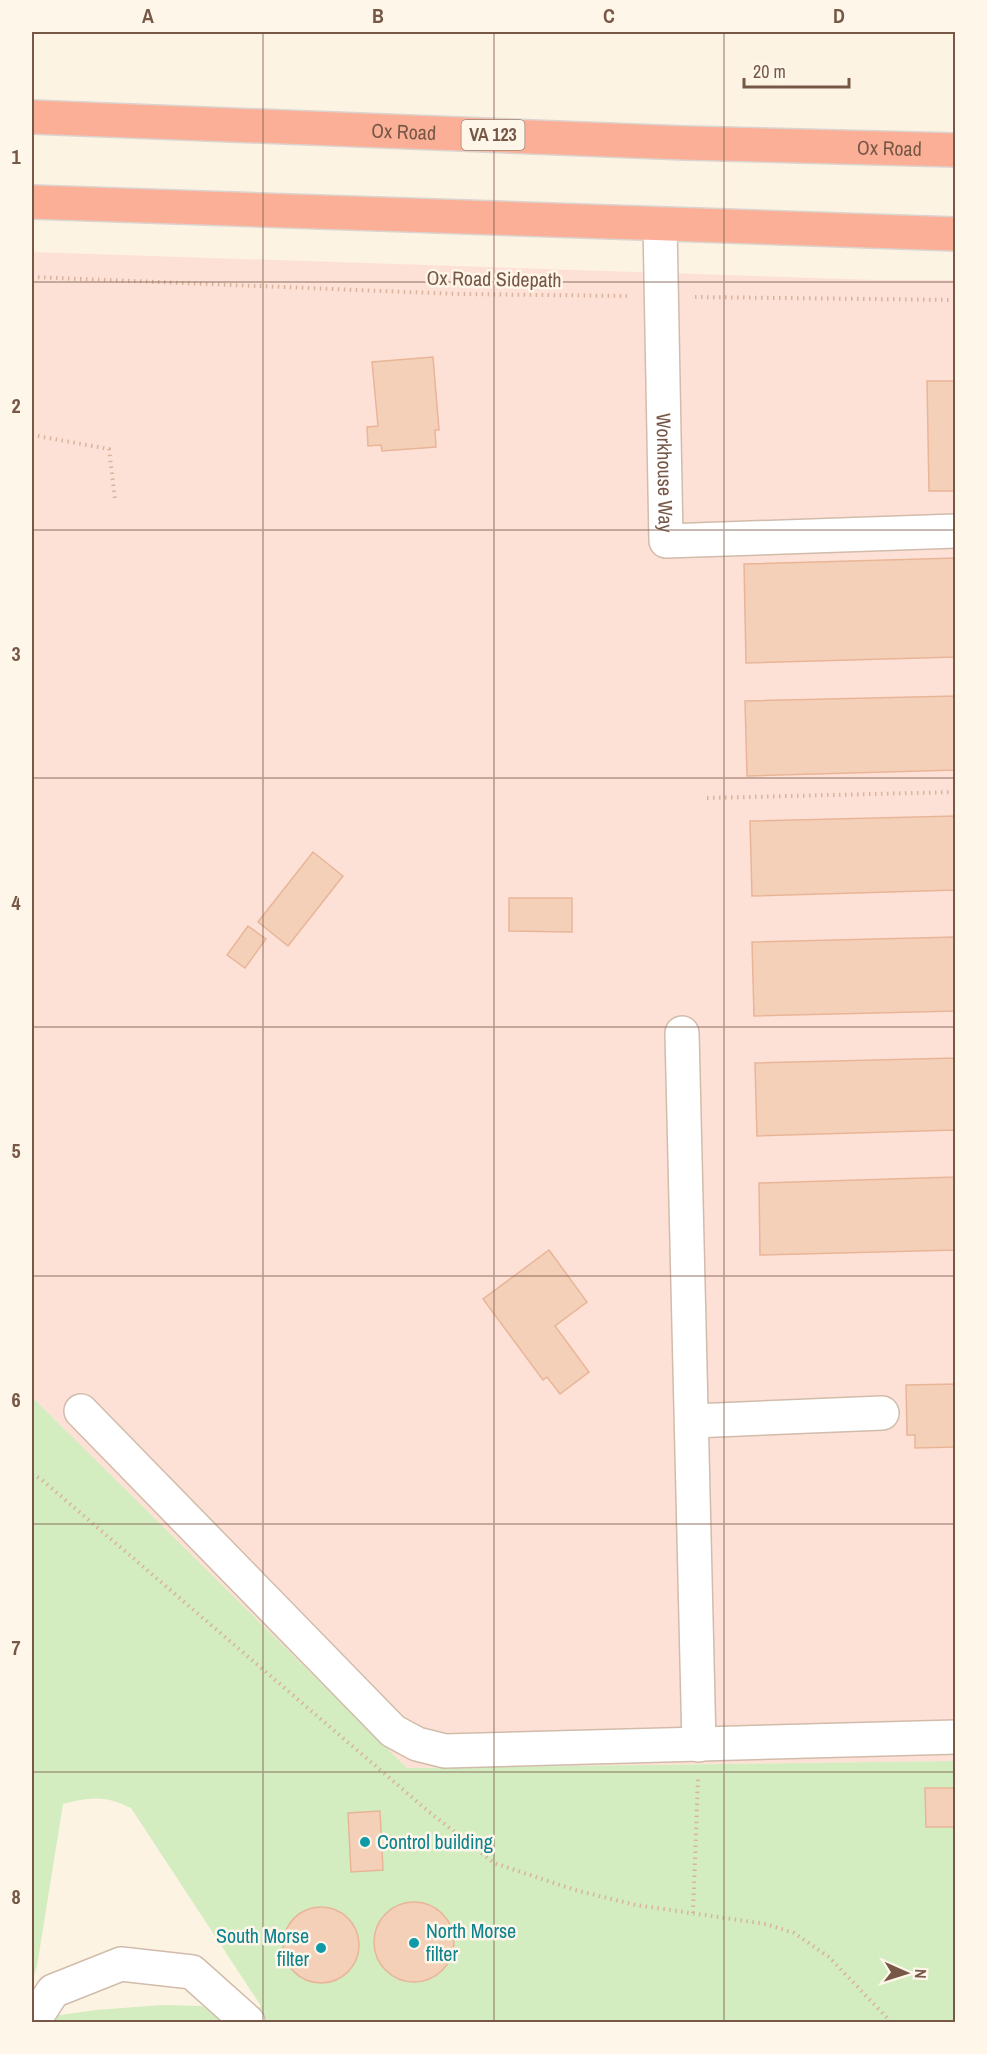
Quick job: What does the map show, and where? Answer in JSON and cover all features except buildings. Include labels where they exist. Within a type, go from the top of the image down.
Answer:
[{"type":"highway","name":"Ox Road","points":[[32,117],[686,143],[956,150]]},
{"type":"highway","points":[[32,202],[956,234]]},
{"type":"street","name":"Workhouse Way","points":[[660,224],[666,541],[956,531]]},
{"type":"street","points":[[682,1033],[699,1745]]},
{"type":"street","points":[[81,1411],[393,1731],[409,1739],[445,1751],[956,1737]]},
{"type":"street","points":[[693,1421],[882,1413]]},
{"type":"street","points":[[33,2022],[53,1991],[121,1964],[192,1972],[248,2022]]},
{"type":"path","name":"Ox Road Sidepath","points":[[32,277],[458,294],[956,300]]},
{"type":"path","points":[[32,435],[109,449],[109,466],[115,499]]},
{"type":"path","points":[[707,798],[956,792]]},
{"type":"path","points":[[693,1913],[699,1745]]},
{"type":"shaded area","points":[[32,252],[878,280],[955,280],[955,1761],[407,1768],[32,1397]]},
{"type":"green space","points":[[32,1397],[407,1768],[955,1761],[955,2022],[248,2022],[261,2006],[131,1808],[98,1798],[63,1804],[37,1966],[32,1982]]},
{"type":"green space","points":[[162,2005],[202,2006],[224,2022],[32,2022],[32,2019],[96,2010]]},
{"type":"place","name":"Control building","points":[[365,1842]]},
{"type":"place","name":"North Morse filter","points":[[414,1943]]},
{"type":"place","name":"South Morse filter","points":[[321,1948]]}]
